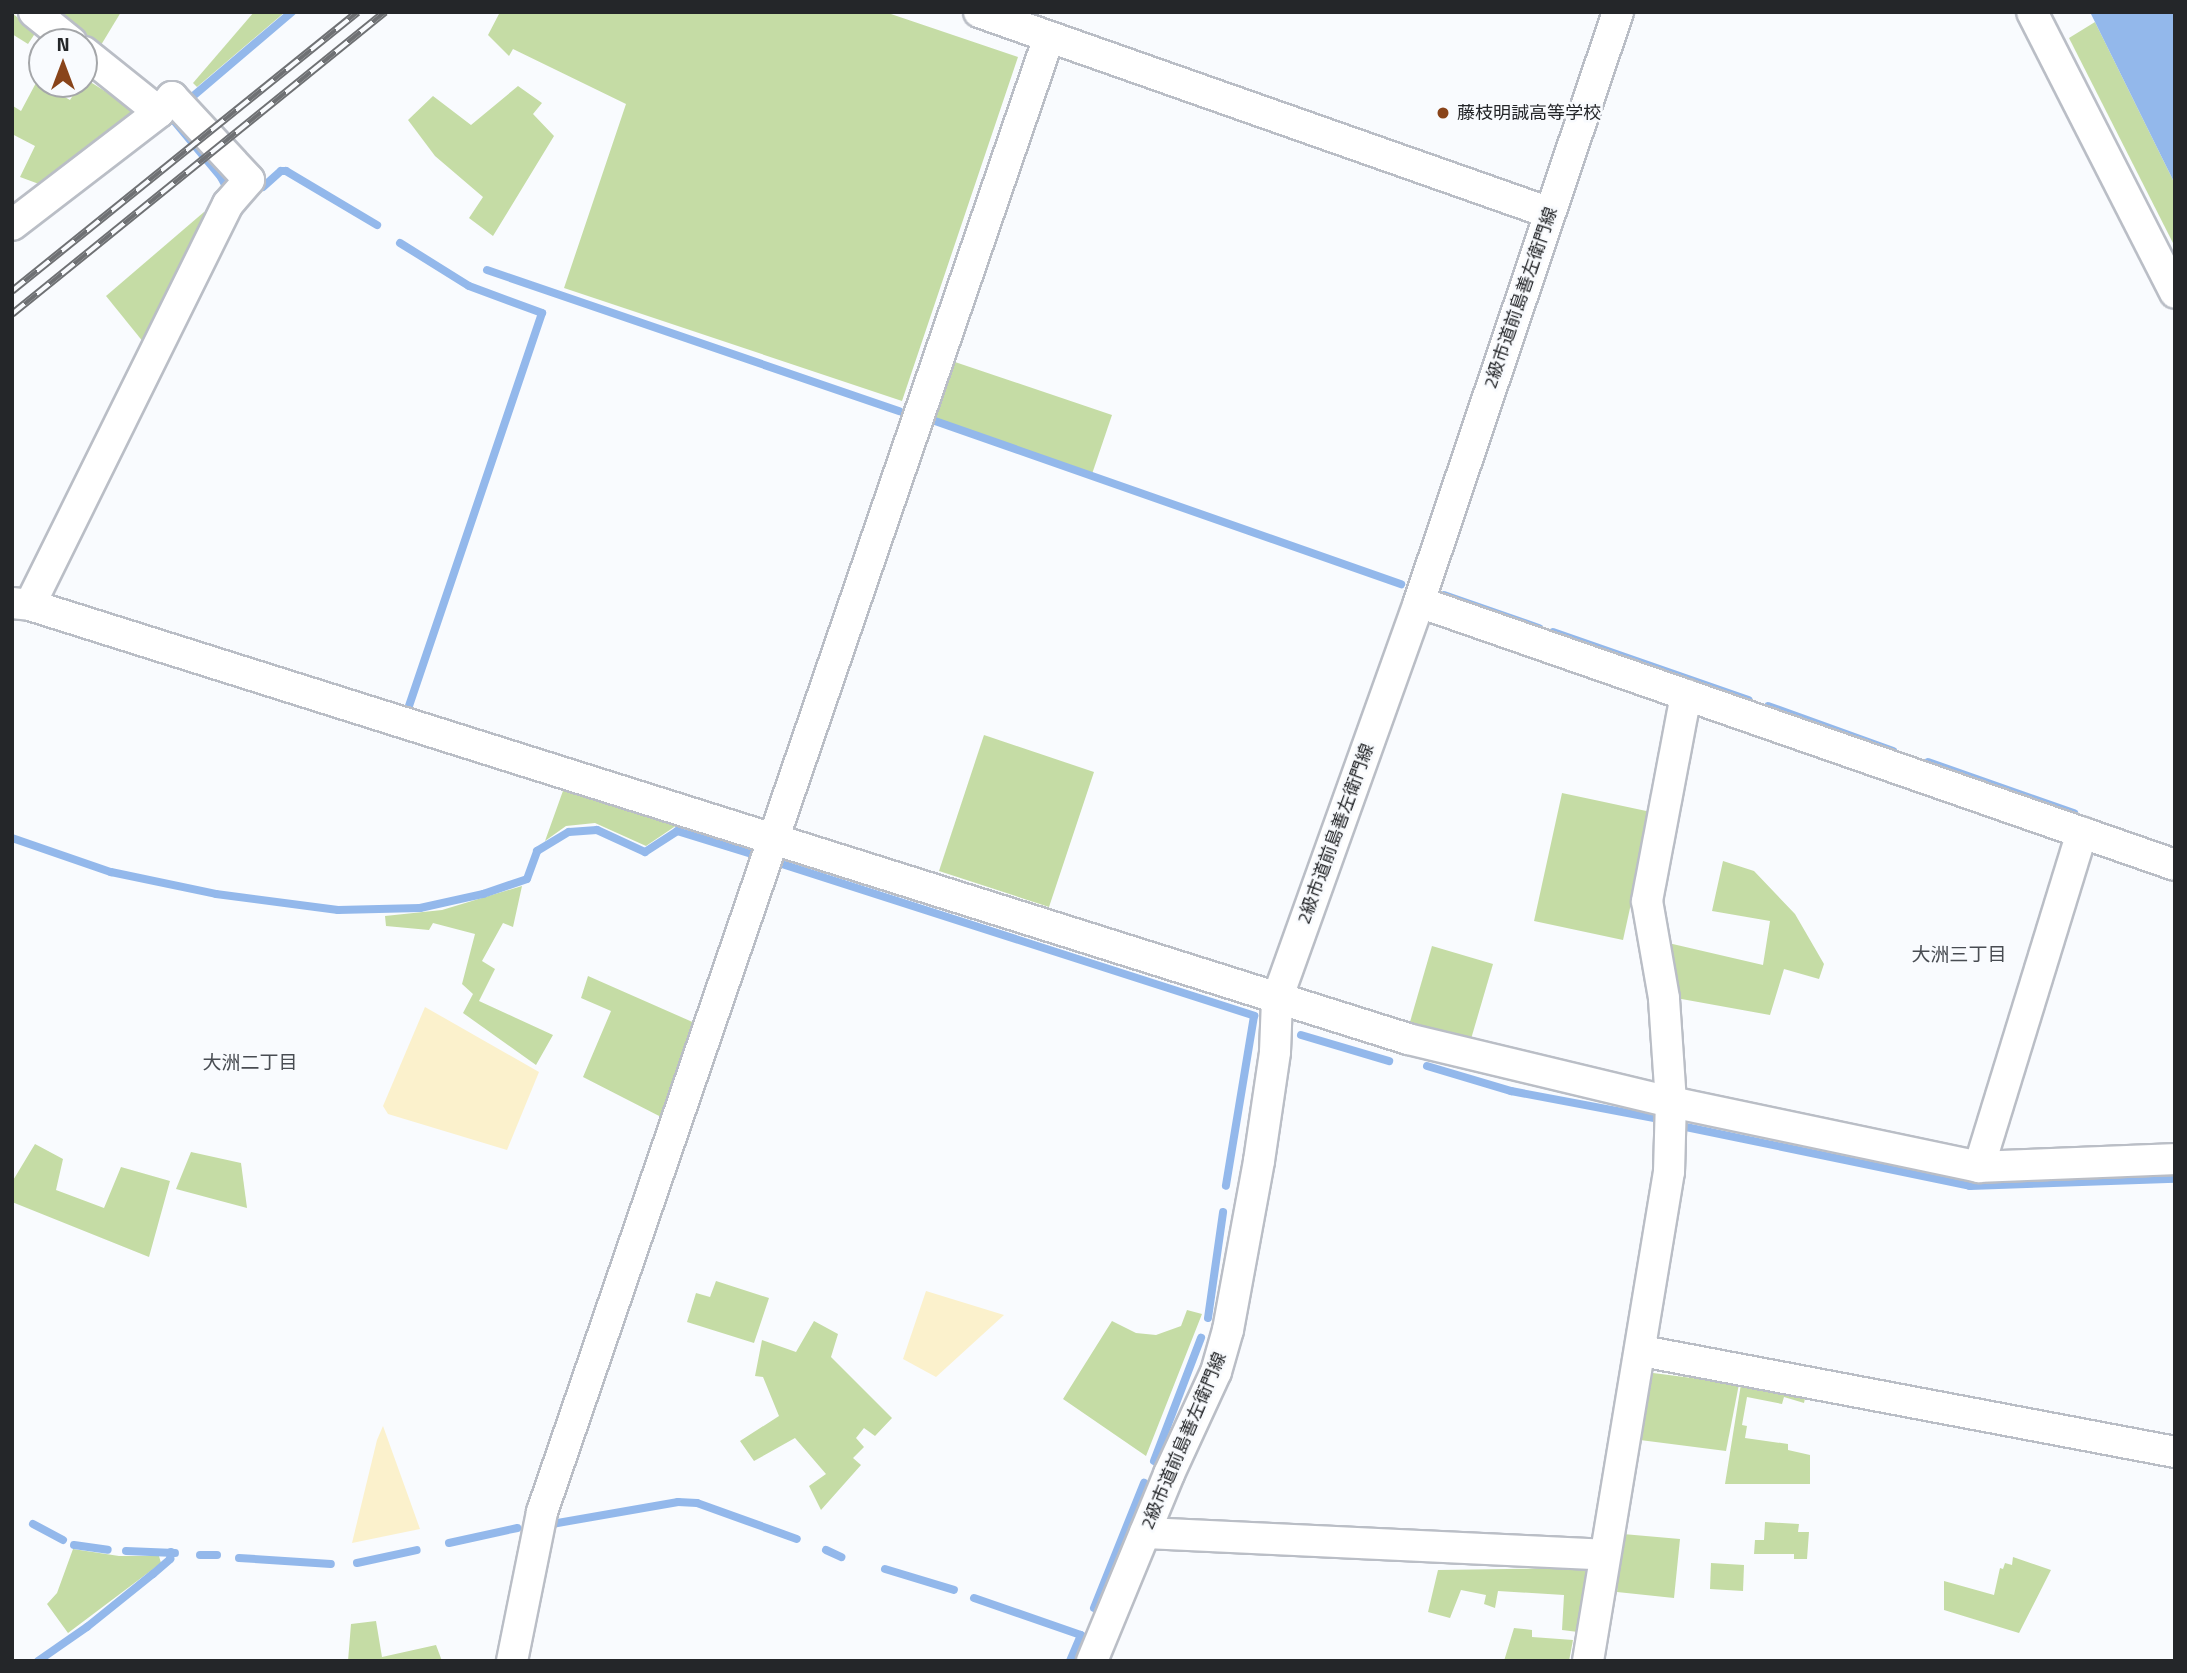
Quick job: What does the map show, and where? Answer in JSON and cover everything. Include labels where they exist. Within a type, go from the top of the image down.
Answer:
[{"type":"street","points":[[34,12],[54,28]]},
{"type":"street","points":[[979,12],[1550,213]]},
{"type":"street","name":"2級市道前島善左衛門線","points":[[1092,1661],[1216,1372],[1228,1331],[1259,1161],[1275,1052],[1277,999],[1419,602],[1618,12]]},
{"type":"street","points":[[2032,12],[2175,293]]},
{"type":"street","points":[[512,1661],[542,1512],[1049,37]]},
{"type":"street","points":[[98,61],[174,109],[249,180],[228,204],[21,604],[1408,1039],[1671,1102],[1979,1167],[2175,1159]]},
{"type":"street","points":[[12,225],[174,109]]},
{"type":"street","points":[[1419,602],[2175,865]]},
{"type":"street","points":[[1588,1661],[1670,1172],[1671,1102],[1664,998],[1647,901],[1686,695]]},
{"type":"street","points":[[1979,1167],[2082,833]]},
{"type":"street","points":[[1642,1351],[2175,1452]]},
{"type":"street","points":[[1145,1533],[1604,1555]]},
{"type":"green space","points":[[53,12],[121,12],[98,50],[98,28],[72,28]]},
{"type":"green space","points":[[254,12],[285,12],[197,87],[193,83]]},
{"type":"green space","points":[[500,12],[885,12],[1018,57],[902,401],[564,288],[626,104],[513,49],[509,56],[488,35]]},
{"type":"green space","points":[[12,13],[31,28],[28,28],[28,44],[12,34]]},
{"type":"green space","points":[[2095,22],[2175,184],[2175,247],[2069,38]]},
{"type":"green space","points":[[518,86],[542,103],[533,114],[554,136],[493,236],[469,218],[483,197],[435,156],[408,120],[433,96],[471,125]]},
{"type":"green space","points":[[98,87],[135,110],[47,187],[20,177],[35,146],[12,134],[13,106],[21,111],[28,98],[98,98]]},
{"type":"green space","points":[[204,212],[212,220],[144,343],[106,296]]},
{"type":"green space","points":[[952,361],[1112,415],[1092,474],[933,418]]},
{"type":"green space","points":[[984,735],[1094,772],[1049,907],[939,871]]},
{"type":"green space","points":[[564,788],[680,823],[646,846],[595,823],[566,826],[545,841]]},
{"type":"green space","points":[[1562,793],[1651,812],[1623,940],[1534,921]]},
{"type":"green space","points":[[1723,861],[1754,871],[1795,914],[1824,964],[1819,979],[1784,969],[1770,1015],[1676,998],[1664,942],[1763,965],[1770,921],[1712,911]]},
{"type":"green space","points":[[522,886],[513,927],[503,923],[482,961],[495,969],[479,1001],[553,1035],[536,1065],[463,1013],[473,994],[462,984],[475,934],[433,923],[429,930],[386,926],[385,916],[442,910]]},
{"type":"green space","points":[[1432,946],[1493,964],[1471,1039],[1410,1022]]},
{"type":"green space","points":[[588,976],[697,1024],[665,1119],[583,1077],[611,1011],[581,998]]},
{"type":"green space","points":[[35,1144],[63,1159],[56,1190],[104,1208],[121,1167],[170,1181],[149,1257],[12,1202],[12,1182]]},
{"type":"green space","points":[[191,1152],[241,1163],[247,1208],[176,1189]]},
{"type":"green space","points":[[716,1281],[769,1298],[754,1343],[687,1322],[696,1293],[710,1297]]},
{"type":"green space","points":[[1187,1310],[1202,1314],[1146,1456],[1063,1399],[1112,1321],[1136,1333],[1156,1335],[1181,1326]]},
{"type":"green space","points":[[814,1321],[838,1334],[831,1357],[892,1418],[875,1436],[864,1428],[856,1438],[864,1447],[853,1458],[861,1465],[821,1510],[809,1486],[826,1474],[795,1438],[754,1461],[740,1441],[779,1416],[763,1377],[755,1376],[762,1340],[796,1352]]},
{"type":"green space","points":[[1653,1373],[1739,1384],[1726,1451],[1640,1440]]},
{"type":"green space","points":[[1741,1384],[1806,1394],[1804,1403],[1784,1397],[1782,1404],[1747,1397],[1742,1425],[1747,1426],[1745,1438],[1788,1444],[1788,1450],[1810,1455],[1810,1484],[1725,1484]]},
{"type":"green space","points":[[1765,1522],[1799,1524],[1798,1532],[1809,1532],[1807,1559],[1794,1559],[1794,1554],[1754,1554],[1755,1540],[1764,1540]]},
{"type":"green space","points":[[1623,1534],[1680,1539],[1674,1598],[1617,1592]]},
{"type":"green space","points":[[73,1549],[119,1556],[159,1556],[161,1563],[68,1633],[47,1604],[57,1593]]},
{"type":"green space","points":[[2013,1557],[2051,1570],[2019,1633],[1944,1610],[1944,1581],[1994,1595],[2000,1568],[2003,1569],[2005,1563],[2012,1565]]},
{"type":"green space","points":[[1711,1563],[1744,1565],[1743,1591],[1710,1589]]},
{"type":"green space","points":[[1586,1568],[1578,1632],[1562,1630],[1564,1595],[1498,1591],[1495,1608],[1484,1604],[1486,1595],[1461,1590],[1450,1618],[1428,1612],[1438,1570]]},
{"type":"green space","points":[[376,1621],[382,1657],[436,1645],[442,1661],[348,1661],[351,1624]]},
{"type":"green space","points":[[1514,1628],[1532,1630],[1532,1637],[1573,1640],[1569,1661],[1504,1661]]},
{"type":"sand","points":[[425,1007],[539,1072],[507,1150],[388,1114],[383,1106]]},
{"type":"sand","points":[[926,1291],[1004,1315],[936,1377],[903,1359]]},
{"type":"sand","points":[[383,1426],[420,1529],[352,1543],[377,1440]]},
{"type":"water","points":[[2090,12],[2175,12],[2175,184],[2095,22]]},
{"type":"waterway","points":[[185,103],[292,12]]},
{"type":"waterway","points":[[165,120],[170,116],[221,177],[229,192]]},
{"type":"waterway","points":[[263,187],[281,171],[286,171],[377,225]]},
{"type":"waterway","points":[[400,243],[469,286],[542,313],[408,710],[415,713]]},
{"type":"waterway","points":[[487,270],[900,411]]},
{"type":"waterway","points":[[935,421],[1401,584]]},
{"type":"waterway","points":[[1444,595],[1539,628]]},
{"type":"waterway","points":[[1553,632],[1748,700]]},
{"type":"waterway","points":[[1768,706],[1893,751]]},
{"type":"waterway","points":[[1928,762],[2074,813]]},
{"type":"waterway","points":[[12,838],[111,872],[216,894],[338,910],[420,908],[483,894],[527,879],[537,851],[569,832],[597,830],[645,852],[677,831],[752,854]]},
{"type":"waterway","points":[[785,865],[1254,1016],[1226,1186]]},
{"type":"waterway","points":[[1301,1035],[1389,1061]]},
{"type":"waterway","points":[[1427,1066],[1511,1091],[1659,1119]]},
{"type":"waterway","points":[[1681,1126],[1970,1186],[2175,1179]]},
{"type":"waterway","points":[[1208,1318],[1223,1212]]},
{"type":"waterway","points":[[1154,1461],[1201,1338]]},
{"type":"waterway","points":[[1094,1608],[1144,1483]]},
{"type":"waterway","points":[[552,1524],[678,1502],[697,1503],[797,1539]]},
{"type":"waterway","points":[[33,1524],[63,1540]]},
{"type":"waterway","points":[[449,1543],[517,1528]]},
{"type":"waterway","points":[[74,1545],[108,1550]]},
{"type":"waterway","points":[[357,1563],[417,1550]]},
{"type":"waterway","points":[[826,1550],[841,1557]]},
{"type":"waterway","points":[[126,1551],[175,1553]]},
{"type":"waterway","points":[[38,1661],[87,1627],[153,1574],[170,1559],[171,1552]]},
{"type":"waterway","points":[[200,1555],[217,1555]]},
{"type":"waterway","points":[[239,1558],[331,1564]]},
{"type":"waterway","points":[[885,1569],[954,1590]]},
{"type":"waterway","points":[[974,1598],[1081,1635],[1070,1661]]},
{"type":"railway","points":[[12,291],[358,12]]},
{"type":"railway","points":[[12,314],[385,12]]},
{"type":"place","name":"藤枝明誠高等学校","points":[[1443,113]]},
{"type":"district","name":"大洲三丁目","points":[[1959,954]]},
{"type":"district","name":"大洲二丁目","points":[[250,1062]]}]
